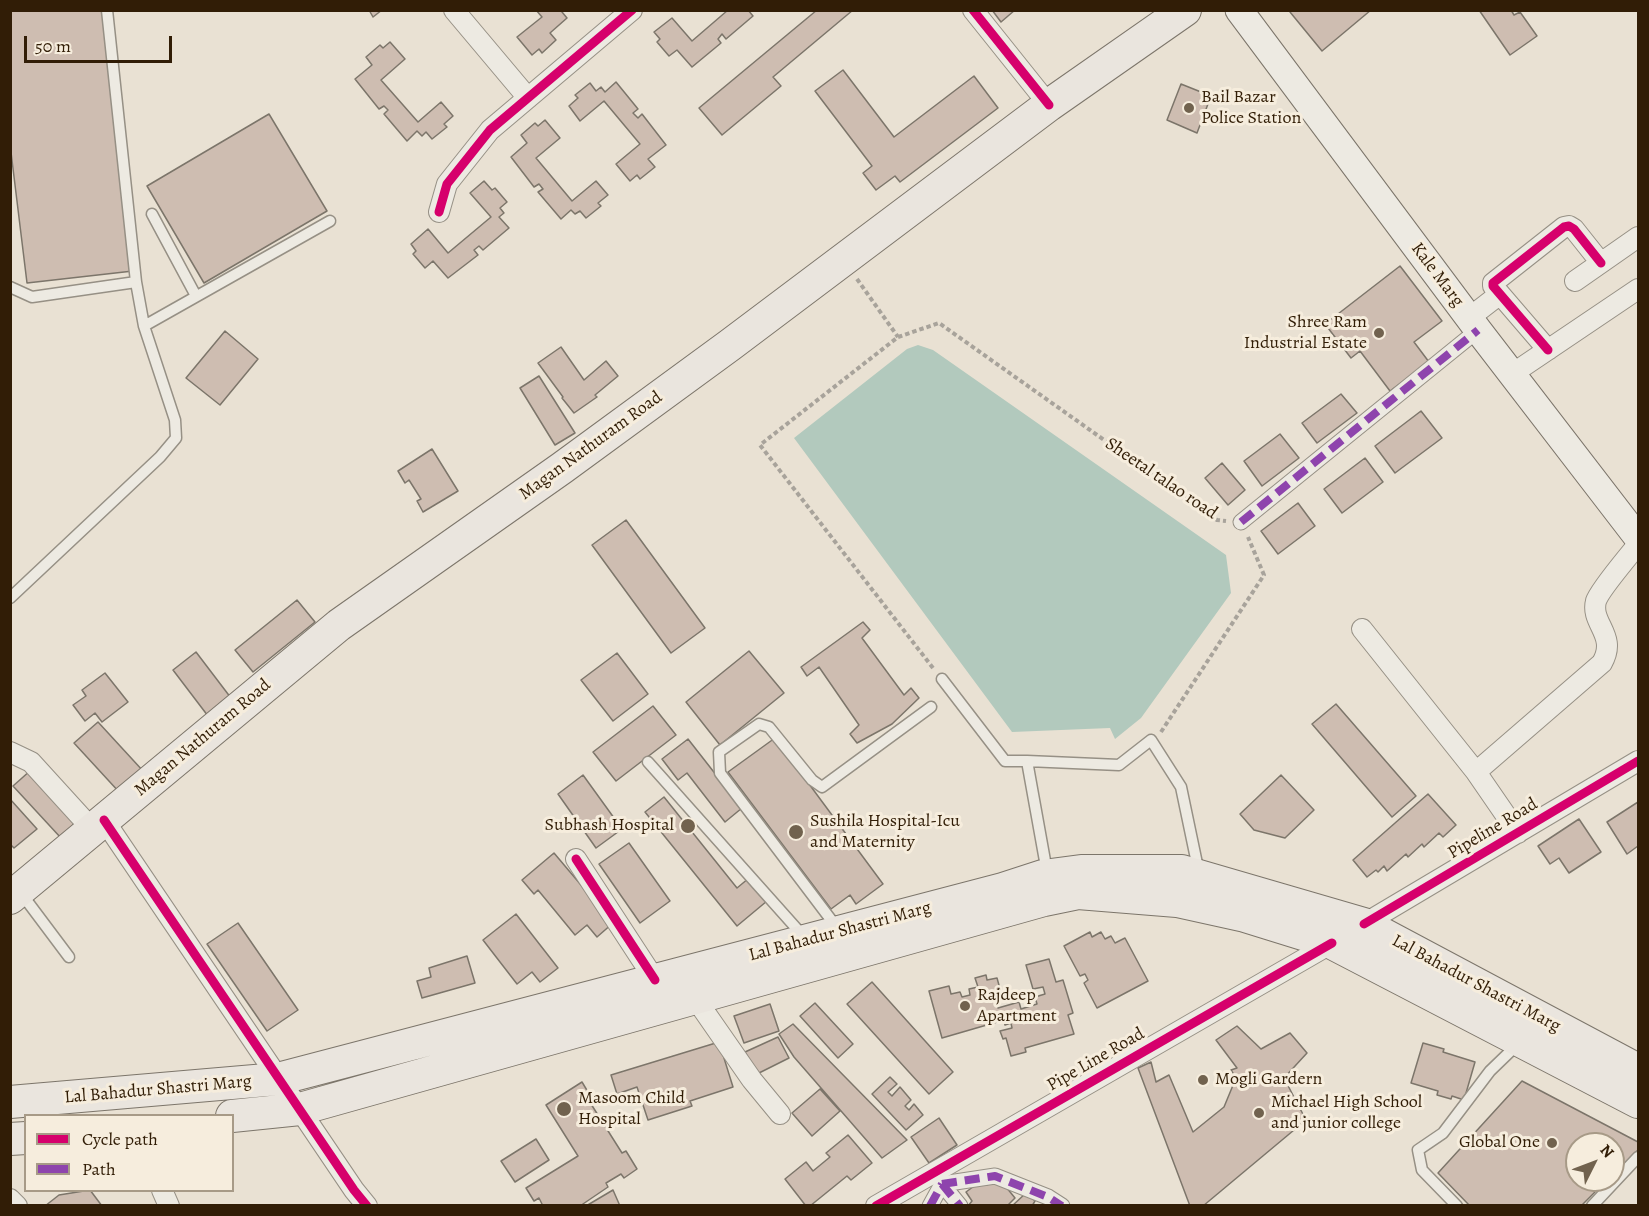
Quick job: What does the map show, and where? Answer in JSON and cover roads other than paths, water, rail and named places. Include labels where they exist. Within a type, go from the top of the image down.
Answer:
[{"type":"main road","name":"Kale Marg","points":[[1239,10],[1474,324],[1638,538]]},
{"type":"main road","name":"Magan Nathuram Road","points":[[15,894],[339,625],[562,468],[1049,105],[1184,11]]},
{"type":"main road","name":"Lal Bahadur Shastri Marg","points":[[234,1116],[300,1109],[695,998],[1051,887],[1081,871],[1182,871],[1364,924],[1638,1070]]},
{"type":"main road","name":"Lal Bahadur Shastri Marg","points":[[10,1102],[278,1079],[1003,889],[1051,887],[1078,893],[1177,901],[1245,916],[1332,943],[1638,1102]]},
{"type":"street","points":[[454,10],[528,98]]},
{"type":"street","points":[[439,212],[447,184],[490,130],[632,10]]},
{"type":"street","points":[[973,10],[1049,105]]},
{"type":"street","points":[[1548,350],[1493,286],[1496,279],[1564,226],[1574,229],[1601,263]]},
{"type":"street","points":[[1575,280],[1638,237]]},
{"type":"street","points":[[1512,374],[1638,289]]},
{"type":"street","points":[[1241,522],[1474,324],[1500,294]]},
{"type":"street","points":[[1476,772],[1602,663],[1608,653],[1606,636],[1597,616],[1596,601],[1638,544]]},
{"type":"street","points":[[1362,629],[1476,772],[1518,833]]},
{"type":"street","points":[[10,752],[31,762],[98,824],[367,1206]]},
{"type":"street","name":"Pipeline Road","points":[[1364,924],[1638,761]]},
{"type":"street","points":[[576,859],[655,980]]},
{"type":"street","name":"Pipe Line Road","points":[[876,1206],[1332,943]]},
{"type":"street","points":[[695,998],[746,1071],[780,1114]]},
{"type":"street","points":[[942,1184],[995,1176],[1048,1197],[1062,1206]]},
{"type":"street","points":[[930,1206],[942,1184]]},
{"type":"street","points":[[942,1184],[960,1206]]},
{"type":"street","points":[[162,1192],[169,1206]]},
{"type":"street","points":[[10,1198],[17,1206]]},
{"type":"lane","points":[[10,598],[160,457],[176,438],[175,420],[144,326],[136,282],[107,10]]},
{"type":"lane","points":[[152,214],[196,296]]},
{"type":"lane","points":[[144,326],[330,221]]},
{"type":"lane","points":[[10,287],[32,297],[136,282]]},
{"type":"lane","points":[[942,679],[1005,761],[1119,765],[1151,740],[1181,787],[1200,876]]},
{"type":"lane","points":[[840,932],[720,772],[719,752],[759,724],[770,727],[812,780],[822,787],[931,707]]},
{"type":"lane","points":[[1027,761],[1051,887]]},
{"type":"lane","points":[[648,762],[807,941]]},
{"type":"lane","points":[[15,894],[69,957]]},
{"type":"lane","points":[[1457,1206],[1422,1170],[1418,1150],[1443,1132],[1490,1071],[1521,1041]]},
{"type":"lane","points":[[1592,1206],[1638,1157]]},
{"type":"place","name":"Bail Bazar Police Station","points":[[1189,108]]},
{"type":"place","name":"Shree Ram Industrial Estate","points":[[1379,333]]},
{"type":"place","name":"Subhash Hospital","points":[[688,826]]},
{"type":"place","name":"Sushila Hospital-Icu and Maternity","points":[[796,832]]},
{"type":"place","name":"Rajdeep Apartment","points":[[965,1006]]},
{"type":"place","name":"Mogli Gardern","points":[[1203,1080]]},
{"type":"place","name":"Masoom Child Hospital","points":[[564,1109]]},
{"type":"place","name":"Michael High School and junior college","points":[[1259,1113]]},
{"type":"place","name":"Global One","points":[[1552,1143]]}]
